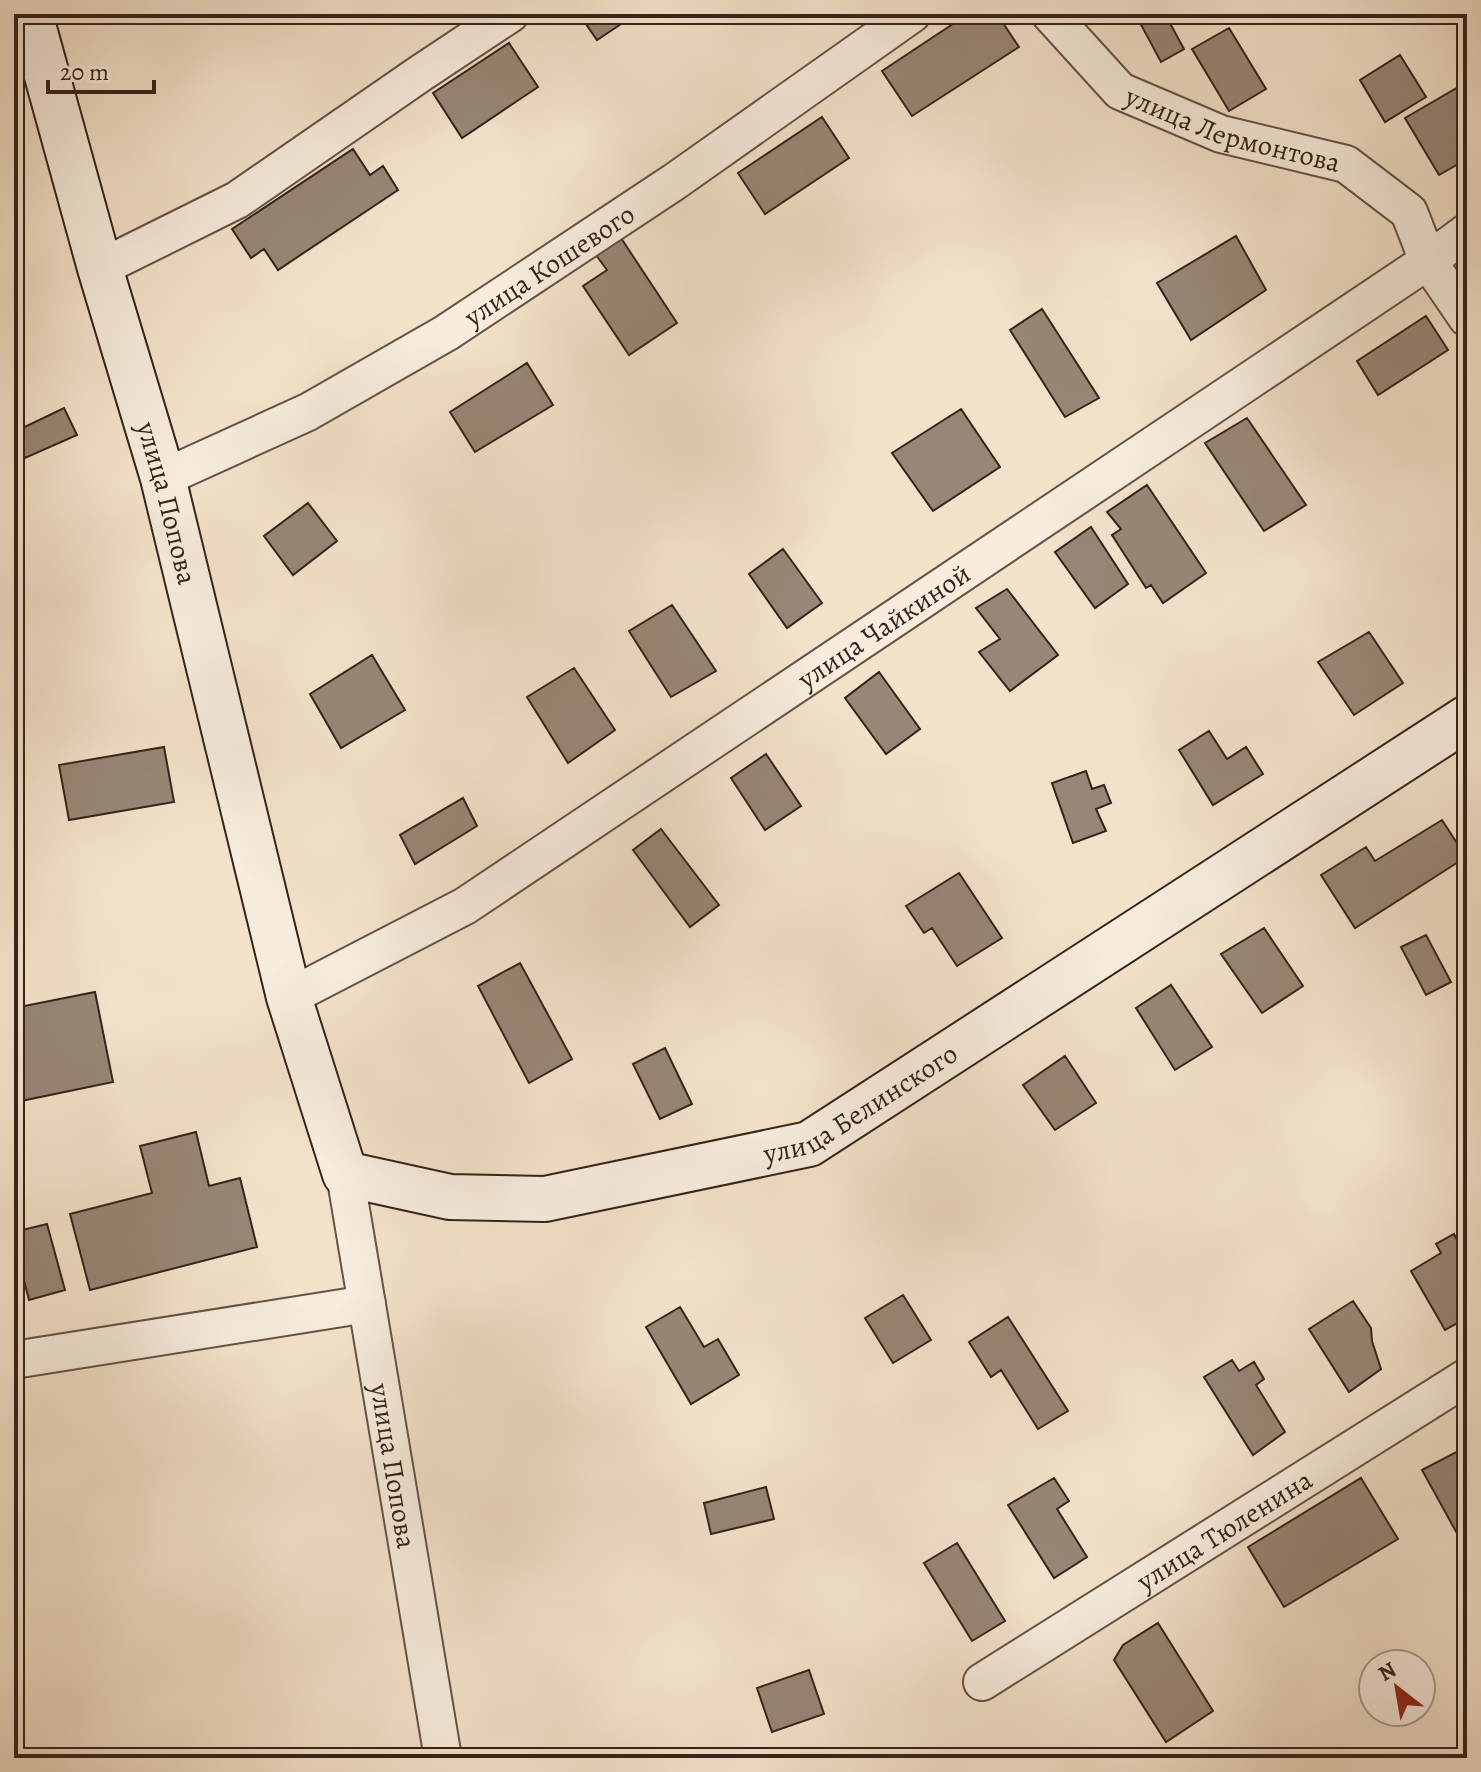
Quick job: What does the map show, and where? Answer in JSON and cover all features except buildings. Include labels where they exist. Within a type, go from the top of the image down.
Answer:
[{"type":"street","name":"улица Попова","points":[[30,14],[100,268],[163,478],[289,997]]},
{"type":"street","points":[[100,268],[237,200],[510,14]]},
{"type":"street","name":"улица Кошевого","points":[[163,478],[308,412],[446,333],[674,182],[912,14]]},
{"type":"street","name":"улица Лермонтова","points":[[1050,14],[1120,91],[1221,134],[1346,164],[1409,212],[1428,261],[1467,318]]},
{"type":"street","name":"улица Чайкиной","points":[[289,997],[465,906],[1467,232]]},
{"type":"street","name":"улица Белинского","points":[[345,1174],[450,1197],[545,1199],[809,1144],[1467,718]]},
{"type":"street","points":[[289,997],[345,1174]]},
{"type":"street","name":"улица Попова","points":[[345,1174],[443,1758]]},
{"type":"street","points":[[14,1360],[367,1304]]},
{"type":"street","name":"улица Тюленина","points":[[982,1682],[1467,1377]]}]
